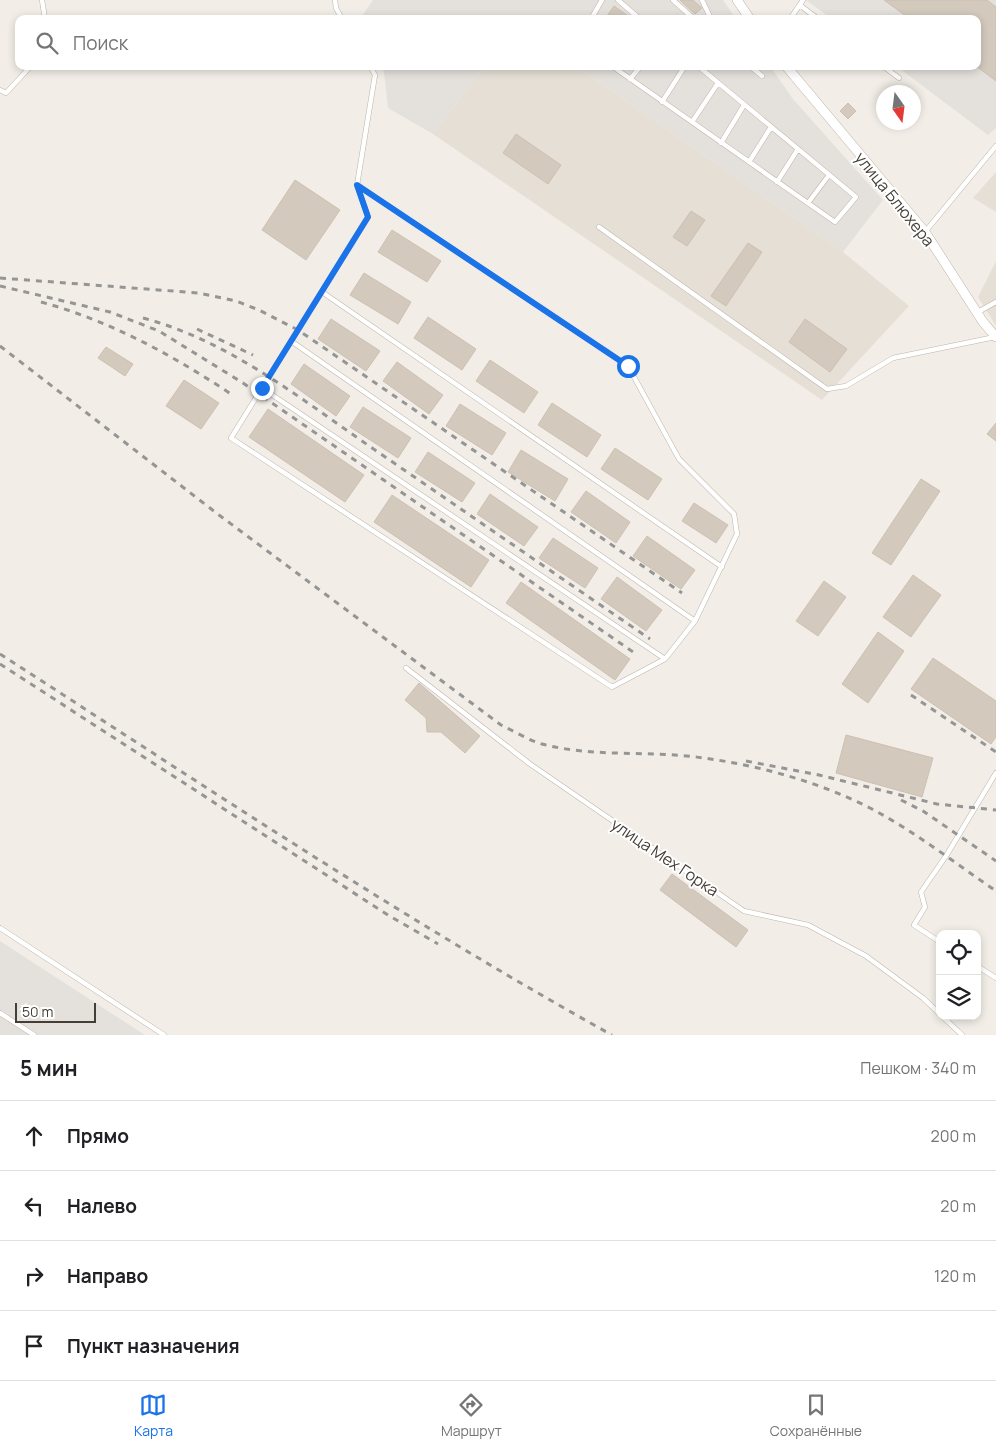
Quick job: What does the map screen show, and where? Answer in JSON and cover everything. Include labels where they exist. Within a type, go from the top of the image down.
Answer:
[{"type":"street","points":[[737,0],[747,15]]},
{"type":"street","name":"улица Блюхера","points":[[789,70],[925,232],[977,313],[996,337]]},
{"type":"lane","points":[[42,0],[44,15]]},
{"type":"lane","points":[[335,0],[340,15]]},
{"type":"lane","points":[[593,15],[602,0]]},
{"type":"lane","points":[[618,0],[634,15]]},
{"type":"lane","points":[[673,0],[690,15]]},
{"type":"lane","points":[[702,0],[709,15]]},
{"type":"lane","points":[[793,15],[801,6],[803,0]]},
{"type":"lane","points":[[801,6],[813,15]]},
{"type":"lane","points":[[0,90],[6,93],[27,70]]},
{"type":"lane","points":[[357,185],[628,366],[679,459],[734,514],[737,534],[722,566],[695,621],[665,659],[612,687],[231,438],[368,217],[357,185],[375,75],[372,70]]},
{"type":"lane","points":[[618,70],[835,222],[856,197],[703,70]]},
{"type":"lane","points":[[630,79],[638,70]]},
{"type":"lane","points":[[662,102],[682,70]]},
{"type":"lane","points":[[755,70],[762,76]]},
{"type":"lane","points":[[888,70],[899,78]]},
{"type":"lane","points":[[692,122],[718,83]]},
{"type":"lane","points":[[721,143],[744,105]]},
{"type":"lane","points":[[749,162],[771,127]]},
{"type":"lane","points":[[925,232],[996,146]]},
{"type":"lane","points":[[777,182],[798,149]]},
{"type":"lane","points":[[808,203],[829,175]]},
{"type":"lane","points":[[599,227],[827,389],[846,386],[893,358],[996,337]]},
{"type":"lane","points":[[322,292],[722,566]]},
{"type":"lane","points":[[977,313],[996,302]]},
{"type":"lane","points":[[292,341],[695,621]]},
{"type":"lane","points":[[262,388],[665,659]]},
{"type":"lane","name":"улица Мех Горка","points":[[406,668],[530,764],[744,911],[808,925],[866,956],[923,998],[936,1010]]},
{"type":"lane","points":[[936,939],[914,925],[925,907],[921,892],[946,856],[996,772]]},
{"type":"lane","points":[[0,928],[164,1035]]},
{"type":"lane","points":[[981,969],[996,978]]},
{"type":"lane","points":[[0,1013],[34,1035]]},
{"type":"lane","name":"улица Мех Горка","points":[[946,1020],[962,1035]]},
{"type":"shaded area","points":[[373,0],[723,0],[733,15],[363,15]]},
{"type":"shaded area","points":[[806,0],[996,0],[996,128],[988,135],[901,70],[981,70],[981,15],[827,15]]},
{"type":"shaded area","points":[[383,70],[482,70],[433,134],[388,108]]},
{"type":"shaded area","points":[[482,70],[582,70],[843,252],[909,306],[822,400],[433,134]]},
{"type":"shaded area","points":[[582,70],[773,70],[793,99],[883,200],[843,252]]},
{"type":"shaded area","points":[[996,172],[996,212],[973,198]]},
{"type":"shaded area","points":[[996,261],[996,326],[978,297]]},
{"type":"shaded area","points":[[0,941],[111,1013],[145,1035],[0,1035]]},
{"type":"building","points":[[680,0],[693,0],[702,8],[695,14]]},
{"type":"building","points":[[884,0],[987,0],[996,7],[996,81],[981,70],[981,15],[905,15]]},
{"type":"building","points":[[614,6],[627,15],[608,15]]},
{"type":"building","points":[[848,103],[856,111],[848,119],[840,111]]},
{"type":"building","points":[[516,134],[561,165],[548,184],[503,153]]},
{"type":"building","points":[[295,180],[340,210],[306,260],[262,230]]},
{"type":"building","points":[[691,211],[705,220],[687,246],[673,237]]},
{"type":"building","points":[[392,230],[441,261],[427,282],[378,252]]},
{"type":"building","points":[[748,243],[762,252],[726,306],[711,296]]},
{"type":"building","points":[[364,273],[411,302],[398,324],[350,295]]},
{"type":"building","points":[[428,317],[476,349],[462,370],[414,338]]},
{"type":"building","points":[[331,319],[380,351],[366,371],[318,339]]},
{"type":"building","points":[[805,319],[847,349],[830,372],[789,342]]},
{"type":"building","points":[[106,347],[133,364],[125,376],[98,358]]},
{"type":"building","points":[[490,360],[538,392],[524,413],[476,381]]},
{"type":"building","points":[[397,362],[443,395],[429,414],[383,381]]},
{"type":"building","points":[[304,364],[350,396],[336,416],[291,384]]},
{"type":"building","points":[[184,380],[219,403],[201,429],[166,406]]},
{"type":"building","points":[[552,403],[601,435],[587,457],[538,425]]},
{"type":"building","points":[[460,404],[506,433],[492,455],[446,426]]},
{"type":"building","points":[[363,407],[411,438],[398,458],[350,427]]},
{"type":"building","points":[[268,409],[364,475],[345,502],[249,437]]},
{"type":"building","points":[[996,423],[996,441],[987,434]]},
{"type":"building","points":[[615,448],[662,479],[648,500],[601,469]]},
{"type":"building","points":[[521,450],[568,479],[555,501],[508,472]]},
{"type":"building","points":[[428,452],[475,483],[462,502],[415,472]]},
{"type":"building","points":[[921,479],[940,491],[891,565],[872,553]]},
{"type":"building","points":[[586,491],[630,522],[616,543],[571,512]]},
{"type":"building","points":[[490,494],[538,527],[524,546],[477,514]]},
{"type":"building","points":[[392,495],[489,560],[471,587],[374,522]]},
{"type":"building","points":[[694,503],[728,525],[716,543],[682,521]]},
{"type":"building","points":[[647,536],[695,570],[681,589],[633,556]]},
{"type":"building","points":[[553,538],[598,568],[585,588],[539,558]]},
{"type":"building","points":[[913,575],[941,595],[911,637],[883,617]]},
{"type":"building","points":[[617,577],[662,610],[646,631],[601,599]]},
{"type":"building","points":[[824,581],[846,597],[818,636],[796,621]]},
{"type":"building","points":[[521,582],[630,659],[615,680],[506,603]]},
{"type":"building","points":[[878,632],[904,651],[868,703],[842,684]]},
{"type":"building","points":[[933,658],[996,701],[996,737],[991,744],[911,689]]},
{"type":"building","points":[[419,683],[480,736],[465,753],[441,732],[427,732],[426,718],[405,700]]},
{"type":"building","points":[[846,735],[933,758],[922,797],[836,773]]},
{"type":"building","points":[[672,874],[748,930],[736,947],[660,890]]},
{"type":"railway","points":[[0,278],[199,293],[236,301],[259,310],[298,330],[682,593]]},
{"type":"railway","points":[[0,286],[110,312],[159,331],[243,383],[636,654]]},
{"type":"railway","points":[[41,302],[92,319],[141,341],[188,367],[234,396]]},
{"type":"railway","points":[[143,318],[175,328],[206,341],[264,374],[650,639]]},
{"type":"railway","points":[[197,329],[253,355]]},
{"type":"railway","points":[[0,346],[219,515],[501,725],[526,738],[562,748],[582,751],[664,754],[725,761],[768,770],[831,790],[886,817],[996,891]]},
{"type":"railway","points":[[0,654],[379,897],[533,990],[612,1035]]},
{"type":"railway","points":[[0,664],[388,915],[438,944]]},
{"type":"railway","points":[[911,695],[996,752]]},
{"type":"railway","points":[[746,761],[819,775],[937,804],[996,810]]},
{"type":"railway","points":[[901,800],[923,811],[996,861]]},
{"type":"route","points":[[262,388],[368,217],[357,185],[628,366]]}]
